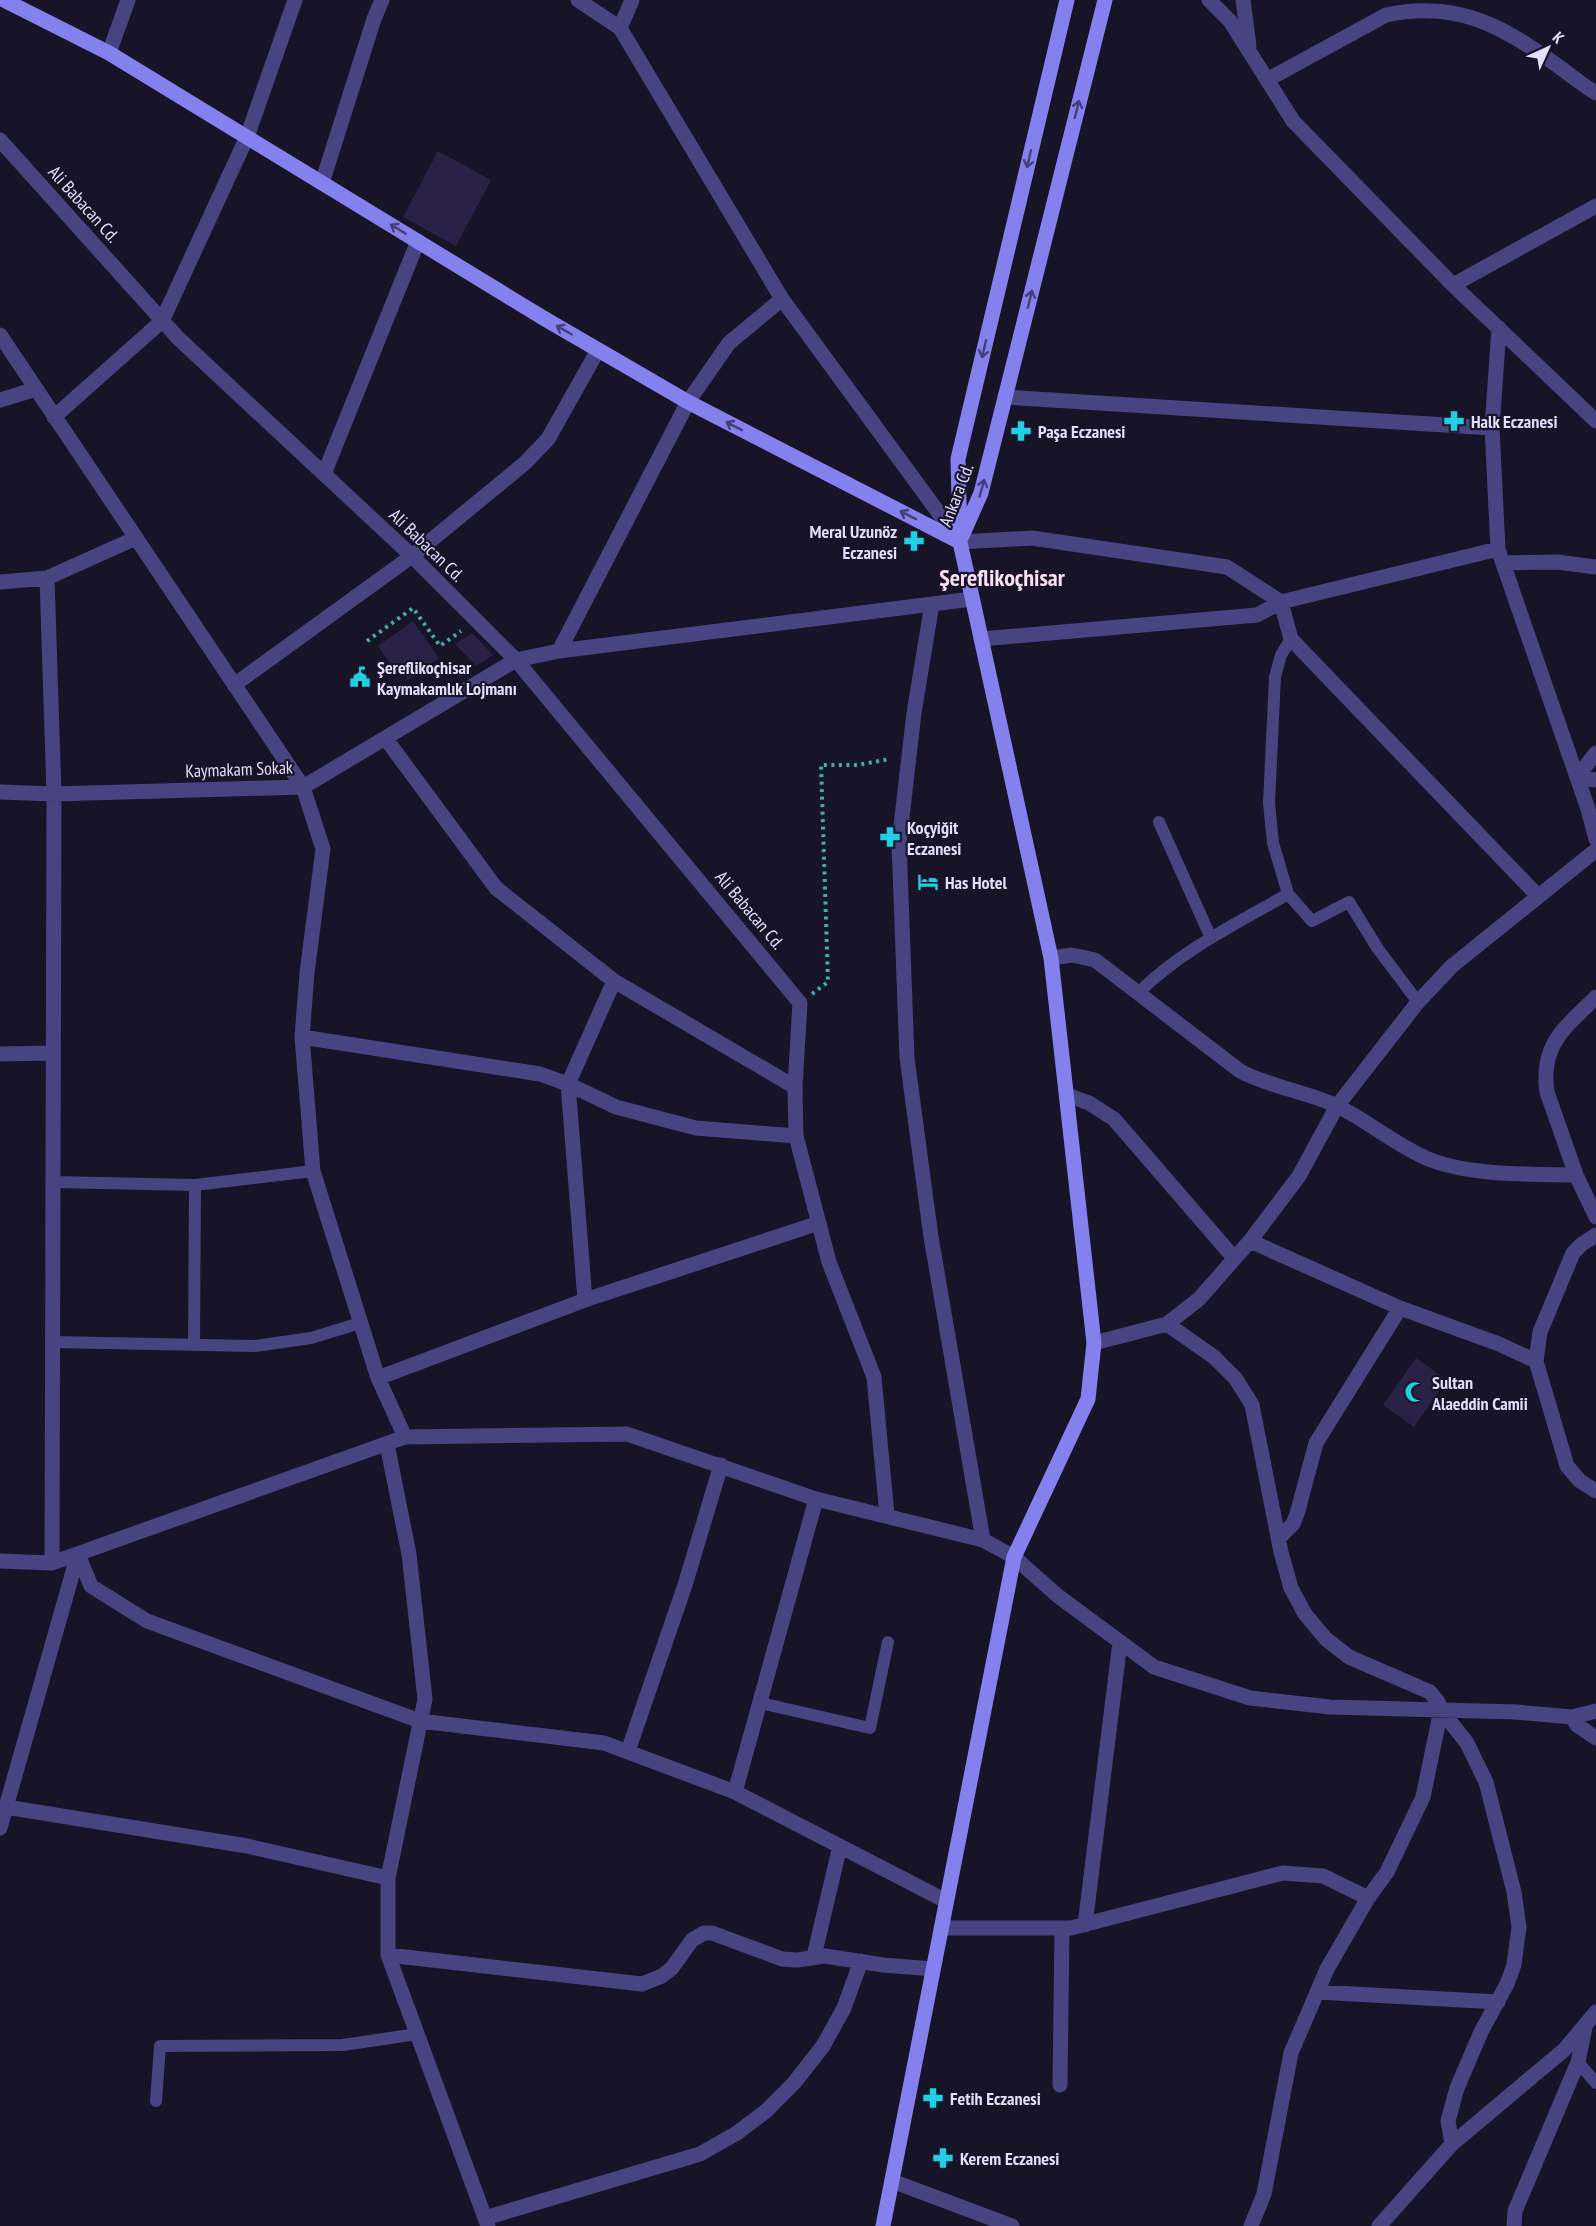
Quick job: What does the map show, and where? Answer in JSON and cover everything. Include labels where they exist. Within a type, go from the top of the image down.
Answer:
[{"type":"main road","points":[[4,0],[109,53],[418,242],[688,402],[960,542],[1051,958],[1094,1343],[1088,1399],[1014,1557],[883,2226]]},
{"type":"main road","name":"Ankara Cd.","points":[[960,542],[958,459],[1067,0]]},
{"type":"main road","name":"Ankara Cd.","points":[[960,542],[981,493],[1105,0]]},
{"type":"street","points":[[109,53],[128,0]]},
{"type":"street","points":[[54,417],[162,321],[247,137],[295,0]]},
{"type":"street","points":[[322,183],[382,0]]},
{"type":"street","points":[[578,0],[620,28],[782,299],[960,542],[1032,538],[1227,567],[1281,602],[1292,639],[1538,896]]},
{"type":"street","points":[[620,28],[632,0]]},
{"type":"street","points":[[1209,0],[1230,21],[1293,121],[1453,285],[1596,421]]},
{"type":"street","points":[[1243,0],[1250,52]]},
{"type":"street","points":[[1267,80],[1386,15],[1403,9],[1437,7],[1469,13],[1518,37],[1596,93]]},
{"type":"street","name":"Ali Babacan Cd.","points":[[0,140],[178,338],[412,556],[516,660],[800,1003]]},
{"type":"street","points":[[1453,285],[1596,206]]},
{"type":"street","points":[[324,474],[418,242]]},
{"type":"street","points":[[559,651],[688,402],[729,343],[782,299]]},
{"type":"street","points":[[1499,328],[1492,428],[1501,556],[1596,839]]},
{"type":"street","points":[[0,335],[303,787],[323,849],[307,973],[303,1037],[314,1171],[378,1378],[405,1437]]},
{"type":"street","points":[[234,685],[412,556],[525,464],[548,439],[598,350]]},
{"type":"street","points":[[0,400],[36,389]]},
{"type":"street","points":[[1005,397],[1492,428]]},
{"type":"street","points":[[0,582],[46,578],[136,538]]},
{"type":"street","points":[[981,639],[1257,615],[1281,602],[1501,556],[1596,567]]},
{"type":"street","points":[[46,578],[54,794],[52,1563]]},
{"type":"street","name":"Kaymakam Sokak","points":[[0,792],[54,794],[303,787],[516,660],[559,651],[972,599]]},
{"type":"street","points":[[932,604],[914,713],[899,843],[907,1058],[931,1237],[983,1540]]},
{"type":"street","points":[[386,739],[496,888],[614,981],[795,1087]]},
{"type":"street","points":[[1577,777],[1596,753]]},
{"type":"street","points":[[1577,777],[1596,780]]},
{"type":"street","points":[[1094,1343],[1167,1324],[1199,1299],[1250,1241],[1299,1176],[1337,1106],[1418,1002],[1452,966],[1596,850]]},
{"type":"street","points":[[1051,958],[1072,955],[1095,960],[1240,1071],[1264,1082],[1308,1094],[1337,1106],[1427,1159],[1501,1173],[1576,1175]]},
{"type":"street","points":[[585,1300],[568,1084],[614,981]]},
{"type":"street","points":[[1596,997],[1558,1034],[1552,1043],[1546,1064],[1547,1092],[1576,1175],[1596,1217]]},
{"type":"street","points":[[800,1003],[795,1087],[796,1136],[830,1262],[874,1377],[887,1515]]},
{"type":"street","points":[[303,1037],[540,1074],[568,1084],[616,1107],[696,1128],[796,1136]]},
{"type":"street","points":[[0,1054],[53,1053]]},
{"type":"street","points":[[1067,1095],[1089,1103],[1114,1119],[1234,1258]]},
{"type":"street","points":[[378,1378],[585,1300],[819,1223]]},
{"type":"street","points":[[1596,1235],[1573,1253],[1540,1332],[1536,1361],[1567,1466],[1580,1481],[1596,1491]]},
{"type":"street","points":[[1250,1241],[1400,1308],[1499,1344],[1536,1361]]},
{"type":"street","points":[[1278,1538],[1293,1524],[1297,1514],[1316,1443],[1400,1308]]},
{"type":"street","points":[[1167,1324],[1214,1357],[1236,1379],[1252,1405],[1278,1538],[1291,1588],[1305,1614],[1326,1639],[1349,1657],[1430,1692],[1467,1743],[1486,1782],[1517,1909],[1518,1944],[1514,1965],[1457,2088],[1448,2121],[1452,2144]]},
{"type":"street","points":[[0,1561],[52,1563],[405,1437],[627,1434],[816,1499],[983,1540],[1014,1557],[1058,1596],[1154,1667],[1250,1698],[1330,1707],[1515,1712],[1572,1717],[1596,1711]]},
{"type":"street","points":[[387,1444],[409,1554],[425,1699],[388,1878],[388,1954],[486,2222],[700,2154],[736,2133],[766,2110],[794,2083],[823,2046],[844,2008],[861,1961]]},
{"type":"street","points":[[628,1752],[685,1585],[721,1465]]},
{"type":"street","points":[[735,1792],[816,1499]]},
{"type":"street","points":[[78,1554],[91,1586],[147,1621],[420,1721],[604,1743],[735,1792],[946,1901]]},
{"type":"street","points":[[0,1828],[78,1554]]},
{"type":"street","points":[[1085,1924],[1120,1642]]},
{"type":"street","points":[[1251,2226],[1264,2194],[1291,2053],[1327,1969],[1368,1898],[1387,1872],[1423,1797],[1441,1710]]},
{"type":"street","points":[[1572,1717],[1576,1725],[1596,1738]]},
{"type":"street","points":[[6,1807],[247,1846],[388,1878]]},
{"type":"street","points":[[814,1956],[840,1846]]},
{"type":"street","points":[[941,1928],[1062,1928],[1283,1873],[1323,1876],[1368,1898]]},
{"type":"street","points":[[1060,2085],[1062,1928]]},
{"type":"street","points":[[388,1954],[642,1984],[662,1976],[672,1968],[692,1940],[704,1933],[712,1933],[782,1959],[797,1960],[814,1956],[933,1969]]},
{"type":"street","points":[[1317,1992],[1498,2002]]},
{"type":"street","points":[[1379,2226],[1452,2144],[1564,2050],[1596,2012]]},
{"type":"street","points":[[1515,2226],[1515,2211],[1578,2062],[1585,2025]]},
{"type":"street","points":[[892,2181],[1012,2226]]},
{"type":"lane","points":[[1292,639],[1281,655],[1275,677],[1269,803],[1273,843],[1287,894],[1312,921],[1349,902],[1378,949],[1418,1002]]},
{"type":"lane","points":[[1158,822],[1211,938]]},
{"type":"lane","points":[[1139,992],[1172,963],[1287,894]]},
{"type":"lane","points":[[53,1182],[195,1185],[314,1171]]},
{"type":"lane","points":[[194,1343],[195,1185]]},
{"type":"lane","points":[[53,1342],[194,1343],[224,1346],[285,1343],[311,1338],[360,1323]]},
{"type":"lane","points":[[760,1702],[870,1728],[888,1642]]},
{"type":"lane","points":[[156,2101],[160,2046],[343,2045],[417,2034]]},
{"type":"lane","points":[[1578,2062],[1596,2083]]},
{"type":"path","points":[[367,640],[413,608],[440,646],[477,620]]},
{"type":"path","points":[[800,1003],[828,982],[821,765],[857,765],[909,756]]},
{"type":"building","points":[[438,151],[491,180],[456,246],[403,217]]},
{"type":"building","name":"Şereflikoçhisar Kaymakamlık Lojmanı","points":[[413,621],[439,658],[408,680],[402,671],[397,674],[378,646]]},
{"type":"building","points":[[472,633],[493,655],[476,666],[455,644]]},
{"type":"building","name":"Sultan Alaeddin Camii","points":[[1416,1358],[1447,1380],[1414,1427],[1383,1405]]},
{"type":"place","name":"Halk Eczanesi","points":[[1454,421]]},
{"type":"place","name":"Paşa Eczanesi","points":[[1021,431]]},
{"type":"place","name":"Meral Uzunöz Eczanesi","points":[[914,541]]},
{"type":"place","name":"Şereflikoçhisar Kaymakamlık Lojmanı","points":[[360,677]]},
{"type":"place","name":"Koçyiğit Eczanesi","points":[[890,837]]},
{"type":"place","name":"Has Hotel","points":[[928,882]]},
{"type":"place","name":"Sultan Alaeddin Camii","points":[[1415,1392]]},
{"type":"place","name":"Fetih Eczanesi","points":[[933,2098]]},
{"type":"place","name":"Kerem Eczanesi","points":[[943,2158]]},
{"type":"district","name":"Şereflikoçhisar","points":[[1002,577]]}]
